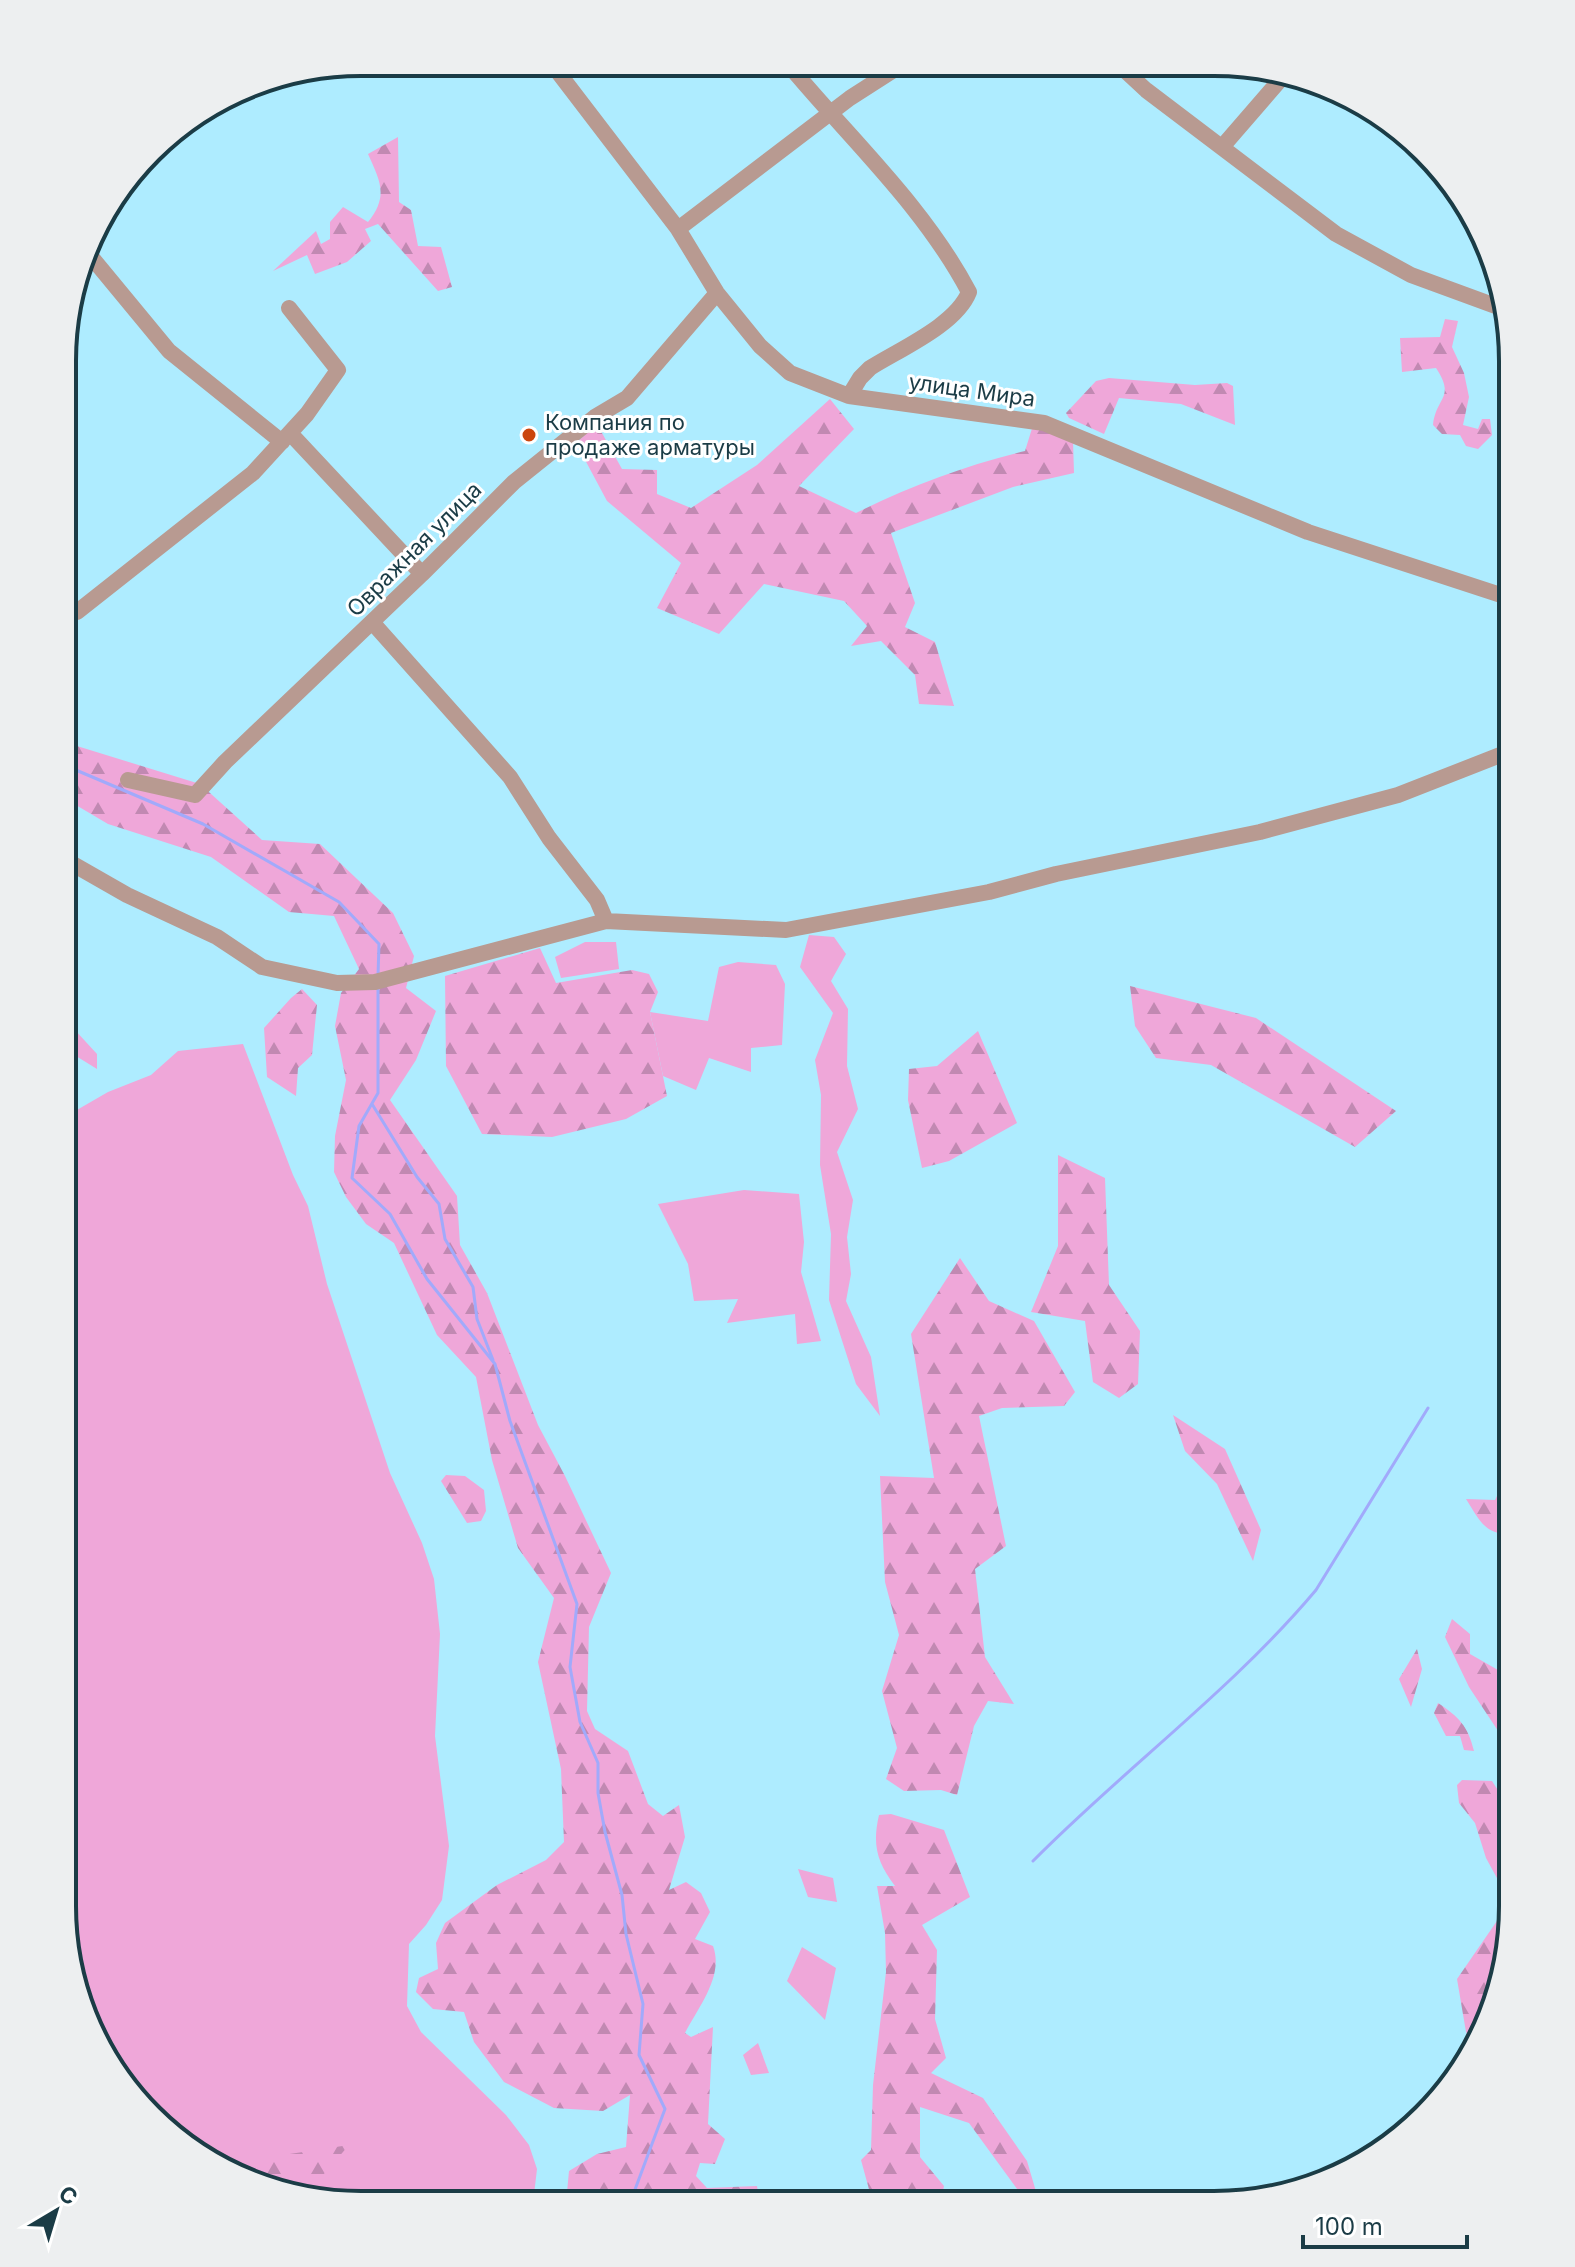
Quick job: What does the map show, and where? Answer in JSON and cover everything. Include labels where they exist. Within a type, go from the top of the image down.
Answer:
[{"type":"street","points":[[798,76],[829,115],[900,191],[955,266],[969,292],[963,306],[946,320],[870,368],[849,396]]},
{"type":"street","points":[[678,229],[885,76]]},
{"type":"street","points":[[1131,76],[1336,234],[1411,275],[1494,305]]},
{"type":"street","name":"улица Мира","points":[[562,77],[678,229],[717,293],[760,346],[790,373],[849,396],[1044,423],[1172,473],[1308,532],[1499,594]]},
{"type":"street","points":[[1222,147],[1277,83]]},
{"type":"street","points":[[94,261],[169,351],[286,437],[422,574]]},
{"type":"street","name":"Овражная улица","points":[[128,780],[195,795],[225,762],[514,482],[595,417],[627,398],[717,293]]},
{"type":"street","points":[[76,611],[253,473],[307,414],[338,370],[289,308]]},
{"type":"street","points":[[372,622],[510,777],[549,838],[597,900],[606,921]]},
{"type":"street","points":[[76,866],[127,895],[217,937],[262,967],[337,983],[380,981],[606,921],[786,930],[989,892],[1068,871],[1260,832],[1398,795],[1499,755]]},
{"type":"green space","points":[[398,137],[399,202],[411,210],[418,246],[441,247],[452,287],[438,291],[378,224],[365,229],[371,241],[347,262],[315,274],[307,255],[273,271],[316,231],[321,244],[330,239],[330,222],[343,207],[368,222],[379,204],[380,188],[368,154]]},
{"type":"green space","points":[[1445,319],[1458,321],[1452,347],[1464,373],[1469,397],[1463,425],[1478,429],[1482,419],[1490,419],[1492,435],[1478,449],[1466,446],[1460,435],[1442,434],[1433,425],[1445,392],[1436,368],[1402,372],[1400,338],[1440,337]]},
{"type":"green space","points":[[1109,378],[1195,385],[1227,383],[1233,386],[1235,425],[1181,404],[1119,398],[1104,434],[1069,418],[1066,413],[1096,381]]},
{"type":"green space","points":[[830,399],[854,429],[799,486],[856,513],[939,477],[1025,451],[1034,422],[1073,441],[1074,473],[1013,487],[891,533],[915,603],[905,627],[935,642],[954,706],[919,704],[915,675],[881,641],[851,646],[867,626],[844,601],[764,584],[719,634],[657,608],[681,563],[607,501],[576,443],[597,424],[622,469],[657,470],[657,494],[691,508],[757,465]]},
{"type":"green space","points":[[76,746],[200,784],[262,840],[320,844],[393,913],[414,956],[406,988],[436,1011],[416,1060],[390,1100],[457,1196],[460,1245],[487,1293],[538,1425],[611,1573],[589,1627],[587,1711],[595,1729],[628,1751],[648,1804],[663,1816],[679,1805],[685,1837],[669,1890],[686,1882],[701,1893],[710,1912],[695,1939],[713,1946],[716,1957],[713,1980],[685,2033],[691,2037],[713,2027],[708,2124],[725,2139],[715,2164],[700,2163],[696,2176],[707,2188],[757,2186],[758,2191],[567,2191],[569,2171],[597,2154],[626,2147],[630,2095],[603,2111],[554,2108],[504,2082],[474,2042],[464,2012],[433,2009],[416,1992],[419,1978],[438,1969],[436,1943],[445,1923],[497,1885],[546,1860],[564,1842],[561,1769],[538,1662],[554,1598],[518,1548],[492,1460],[476,1377],[437,1335],[394,1243],[366,1224],[346,1197],[334,1172],[335,1136],[346,1080],[335,1026],[341,993],[359,969],[334,916],[289,912],[211,857],[108,824],[76,805]]},
{"type":"green space","points":[[809,935],[834,937],[846,954],[831,981],[848,1009],[847,1066],[858,1109],[837,1152],[853,1200],[847,1237],[851,1274],[846,1301],[871,1357],[880,1416],[856,1384],[829,1300],[831,1234],[820,1165],[821,1095],[815,1060],[833,1013],[800,967]]},
{"type":"green space","points":[[585,942],[616,942],[619,969],[561,978],[555,957]]},
{"type":"green space","points":[[540,948],[556,983],[632,970],[649,974],[658,992],[650,1012],[667,1096],[626,1119],[552,1137],[482,1134],[446,1066],[445,976]]},
{"type":"green space","points":[[738,962],[776,965],[785,984],[782,1045],[751,1048],[751,1072],[709,1058],[696,1090],[663,1076],[650,1012],[708,1021],[719,967]]},
{"type":"green space","points":[[1130,986],[1256,1018],[1396,1111],[1355,1147],[1211,1065],[1156,1058],[1135,1026]]},
{"type":"green space","points":[[302,989],[317,1005],[312,1055],[298,1068],[296,1096],[267,1077],[264,1028]]},
{"type":"green space","points":[[76,1031],[97,1054],[97,1069],[76,1056]]},
{"type":"green space","points":[[978,1031],[1017,1123],[949,1161],[922,1168],[908,1100],[909,1069],[937,1066]]},
{"type":"green space","points":[[243,1044],[308,1206],[327,1284],[390,1473],[422,1543],[434,1579],[440,1634],[435,1736],[449,1846],[442,1900],[409,1944],[407,2006],[421,2032],[506,2115],[529,2145],[537,2169],[534,2191],[323,2189],[269,2176],[235,2162],[202,2143],[159,2108],[114,2049],[91,1998],[78,1944],[76,1906],[76,1110],[108,1092],[151,1075],[178,1051]]},
{"type":"green space","points":[[1058,1155],[1105,1178],[1109,1285],[1140,1331],[1138,1384],[1119,1398],[1093,1382],[1085,1321],[1031,1312],[1058,1246]]},
{"type":"green space","points":[[744,1190],[799,1194],[804,1242],[801,1272],[821,1341],[797,1344],[795,1314],[727,1323],[738,1299],[694,1301],[688,1264],[658,1204]]},
{"type":"green space","points":[[960,1258],[989,1301],[1034,1321],[1075,1392],[1064,1406],[1002,1408],[979,1416],[1006,1546],[975,1569],[985,1657],[1014,1704],[988,1701],[974,1726],[957,1795],[941,1790],[904,1791],[886,1779],[897,1748],[882,1691],[899,1635],[885,1582],[880,1476],[934,1478],[911,1334]]},
{"type":"green space","points":[[1173,1415],[1225,1449],[1261,1530],[1253,1561],[1217,1484],[1185,1451]]},
{"type":"green space","points":[[446,1475],[465,1476],[484,1490],[486,1511],[481,1521],[467,1523],[441,1481]]},
{"type":"green space","points":[[1499,1492],[1499,1533],[1479,1520],[1466,1499],[1495,1500]]},
{"type":"green space","points":[[1452,1619],[1470,1634],[1470,1654],[1498,1670],[1499,1732],[1469,1687],[1445,1637]]},
{"type":"green space","points":[[1417,1649],[1422,1669],[1411,1707],[1399,1679]]},
{"type":"green space","points":[[1438,1703],[1462,1723],[1474,1751],[1464,1750],[1460,1736],[1446,1736],[1434,1713]]},
{"type":"green space","points":[[1462,1780],[1492,1781],[1499,1792],[1499,1882],[1486,1858],[1475,1823],[1459,1803],[1457,1785]]},
{"type":"green space","points":[[891,1814],[944,1830],[970,1897],[922,1925],[937,1950],[935,2019],[946,2058],[931,2073],[983,2098],[1027,2161],[1036,2191],[1019,2191],[969,2123],[920,2107],[920,2157],[944,2186],[943,2191],[869,2191],[861,2160],[871,2150],[873,2085],[886,1972],[885,1933],[877,1886],[895,1886],[878,1853],[876,1835],[879,1815]]},
{"type":"green space","points":[[798,1869],[833,1878],[837,1902],[808,1897]]},
{"type":"green space","points":[[1498,1919],[1494,1962],[1484,1998],[1468,2036],[1457,1979]]},
{"type":"green space","points":[[802,1947],[836,1968],[825,2020],[787,1981]]},
{"type":"green space","points":[[758,2043],[769,2073],[751,2075],[743,2055]]},
{"type":"green space","points":[[349,2145],[313,2187],[254,2170],[283,2155]]},
{"type":"waterway","points":[[76,770],[203,824],[339,902],[379,944],[378,976]]},
{"type":"waterway","points":[[378,988],[378,1093],[359,1126],[352,1178],[390,1214],[427,1279],[495,1364],[510,1421],[577,1604],[570,1667],[580,1722],[598,1763],[598,1793],[605,1832],[622,1895],[626,1934],[643,2004],[639,2055],[665,2109],[634,2191]]},
{"type":"waterway","points":[[372,1104],[417,1177],[439,1204],[445,1239],[473,1287],[477,1319],[493,1360]]},
{"type":"waterway","points":[[1033,1861],[1214,1695],[1316,1590],[1428,1408]]},
{"type":"place","name":"Компания по продаже арматуры","points":[[529,435]]}]
